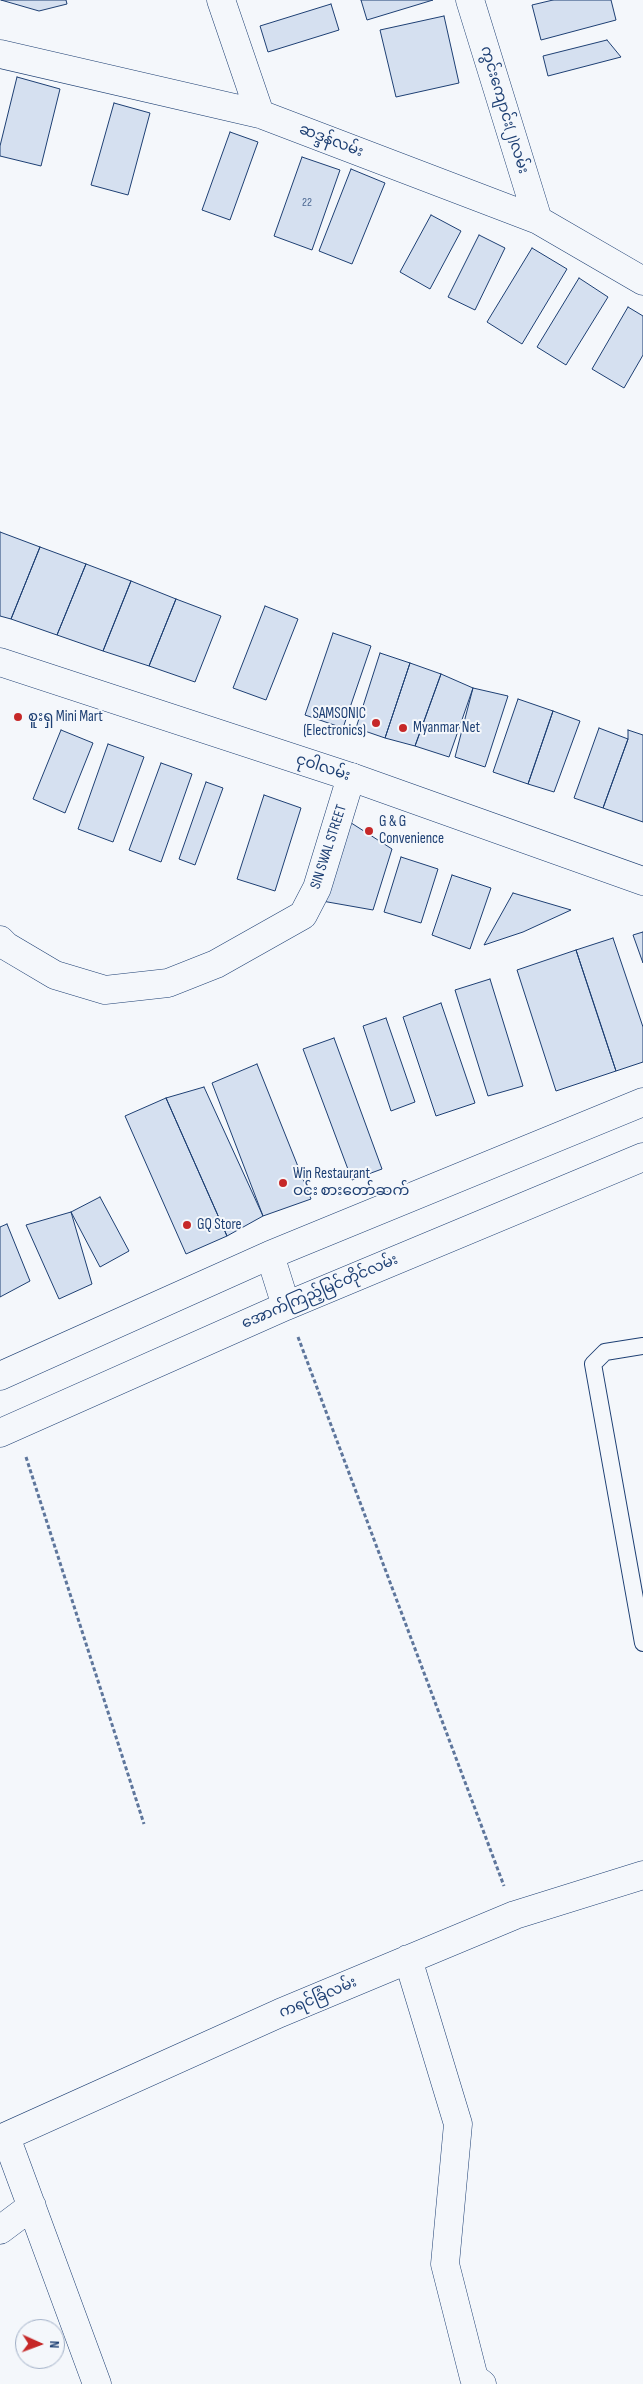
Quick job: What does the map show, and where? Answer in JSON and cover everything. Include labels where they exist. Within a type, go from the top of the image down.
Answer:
[{"type":"street","points":[[221,0],[260,114]]},
{"type":"street","name":"ကွင်းကျောင်း(၂)လမ်း","points":[[470,0],[538,220]]},
{"type":"street","name":"ဆဒ္ဒန်လမ်း","points":[[0,54],[260,114],[538,220],[643,281]]},
{"type":"street","name":"ငုဝါလမ်း","points":[[0,662],[351,777],[643,881]]},
{"type":"street","name":"SIN SWAL STREET","points":[[0,940],[6,946],[55,975],[105,990],[168,983],[216,964],[292,922],[317,888],[351,777]]},
{"type":"street","points":[[0,1376],[270,1255],[643,1102]]},
{"type":"street","name":"အောက်ကြည့်မြင်တိုင်လမ်း","points":[[8,1429],[286,1306],[643,1157]]},
{"type":"street","points":[[270,1255],[286,1306]]},
{"type":"street","name":"ကရင်ခြံလမ်း","points":[[3,2138],[280,2013],[515,1914],[643,1875]]},
{"type":"street","points":[[408,1960],[458,2124],[445,2264],[475,2382]]},
{"type":"street","points":[[3,2138],[32,2206],[97,2384]]},
{"type":"street","points":[[0,2230],[32,2206]]},
{"type":"lane","points":[[643,1346],[605,1352],[593,1364],[643,1643]]},
{"type":"path","points":[[286,1306],[515,1914]]},
{"type":"path","points":[[8,1429],[144,1824]]},
{"type":"building","points":[[1,0],[66,0],[67,4],[39,11]]},
{"type":"building","points":[[361,0],[433,0],[367,20]]},
{"type":"building","points":[[553,0],[611,0],[616,20],[541,40],[532,5]]},
{"type":"building","points":[[331,4],[339,30],[268,52],[260,26]]},
{"type":"building","points":[[444,16],[459,83],[396,97],[380,30]]},
{"type":"building","points":[[607,40],[621,57],[548,76],[543,56]]},
{"type":"building","points":[[17,77],[60,89],[41,166],[0,156],[0,146]]},
{"type":"building","points":[[114,103],[150,113],[128,195],[91,185]]},
{"type":"building","points":[[230,132],[258,142],[230,220],[202,210]]},
{"type":"building","points":[[302,157],[340,170],[312,250],[274,236]]},
{"type":"building","points":[[351,169],[385,183],[352,264],[319,251]]},
{"type":"building","points":[[431,215],[461,231],[430,289],[400,272]]},
{"type":"building","points":[[479,235],[505,248],[475,310],[448,297]]},
{"type":"building","points":[[532,248],[567,269],[522,344],[487,322]]},
{"type":"building","points":[[579,278],[608,297],[566,365],[537,347]]},
{"type":"building","points":[[628,307],[643,316],[643,355],[624,388],[592,369]]},
{"type":"building","points":[[0,532],[40,547],[11,619],[0,616]]},
{"type":"building","points":[[40,547],[86,564],[57,635],[11,619]]},
{"type":"building","points":[[86,564],[131,581],[103,651],[57,635]]},
{"type":"building","points":[[131,581],[176,599],[149,666],[103,651]]},
{"type":"building","points":[[176,599],[221,616],[195,682],[149,666]]},
{"type":"building","points":[[265,606],[298,619],[266,700],[233,688]]},
{"type":"building","points":[[333,633],[371,646],[343,728],[305,715]]},
{"type":"building","points":[[380,653],[410,663],[385,738],[356,728]]},
{"type":"building","points":[[410,663],[441,674],[415,746],[385,738]]},
{"type":"building","points":[[441,674],[473,688],[449,757],[415,746]]},
{"type":"building","points":[[473,688],[508,696],[485,767],[455,757]]},
{"type":"building","points":[[518,699],[553,711],[528,784],[493,772]]},
{"type":"building","points":[[553,711],[580,721],[554,792],[528,784]]},
{"type":"building","points":[[599,728],[628,739],[603,808],[574,798]]},
{"type":"building","points":[[61,730],[93,743],[65,813],[33,799]]},
{"type":"building","points":[[628,730],[643,735],[643,822],[603,808],[628,739]]},
{"type":"building","points":[[108,744],[144,757],[113,842],[78,829]]},
{"type":"building","points":[[161,763],[192,774],[161,862],[129,850]]},
{"type":"building","points":[[206,782],[223,788],[195,865],[179,859]]},
{"type":"building","points":[[264,795],[301,808],[275,891],[237,879]]},
{"type":"building","points":[[345,819],[392,849],[373,910],[322,901]]},
{"type":"building","points":[[401,857],[438,869],[421,923],[384,912]]},
{"type":"building","points":[[452,875],[491,888],[470,949],[432,935]]},
{"type":"building","points":[[513,893],[571,910],[523,932],[484,945]]},
{"type":"building","points":[[643,932],[643,963],[633,935]]},
{"type":"building","points":[[613,938],[643,1027],[643,1062],[616,1071],[576,950]]},
{"type":"building","points":[[576,950],[616,1071],[556,1091],[517,970]]},
{"type":"building","points":[[490,979],[523,1086],[488,1096],[455,990]]},
{"type":"building","points":[[441,1003],[475,1103],[436,1116],[403,1017]]},
{"type":"building","points":[[386,1018],[415,1102],[391,1111],[363,1026]]},
{"type":"building","points":[[334,1038],[382,1169],[352,1180],[303,1049]]},
{"type":"building","points":[[257,1064],[311,1199],[263,1216],[212,1083]]},
{"type":"building","points":[[204,1087],[263,1216],[227,1236],[166,1098]]},
{"type":"building","points":[[166,1098],[227,1236],[186,1254],[125,1116]]},
{"type":"building","points":[[100,1197],[129,1251],[100,1267],[71,1212]]},
{"type":"building","points":[[71,1212],[92,1284],[59,1299],[26,1225]]},
{"type":"building","points":[[7,1224],[30,1281],[0,1297],[0,1227]]},
{"type":"place","name":"စူးရှ Mini Mart","points":[[18,717]]},
{"type":"place","name":"SAMSONIC (Electronics)","points":[[376,723]]},
{"type":"place","name":"Myanmar Net","points":[[403,728]]},
{"type":"place","name":"G & G Convenience","points":[[369,831]]},
{"type":"place","name":"Win Restaurant ဝင်း စားတော်ဆက်","points":[[283,1183]]},
{"type":"place","name":"GQ Store","points":[[187,1225]]}]
